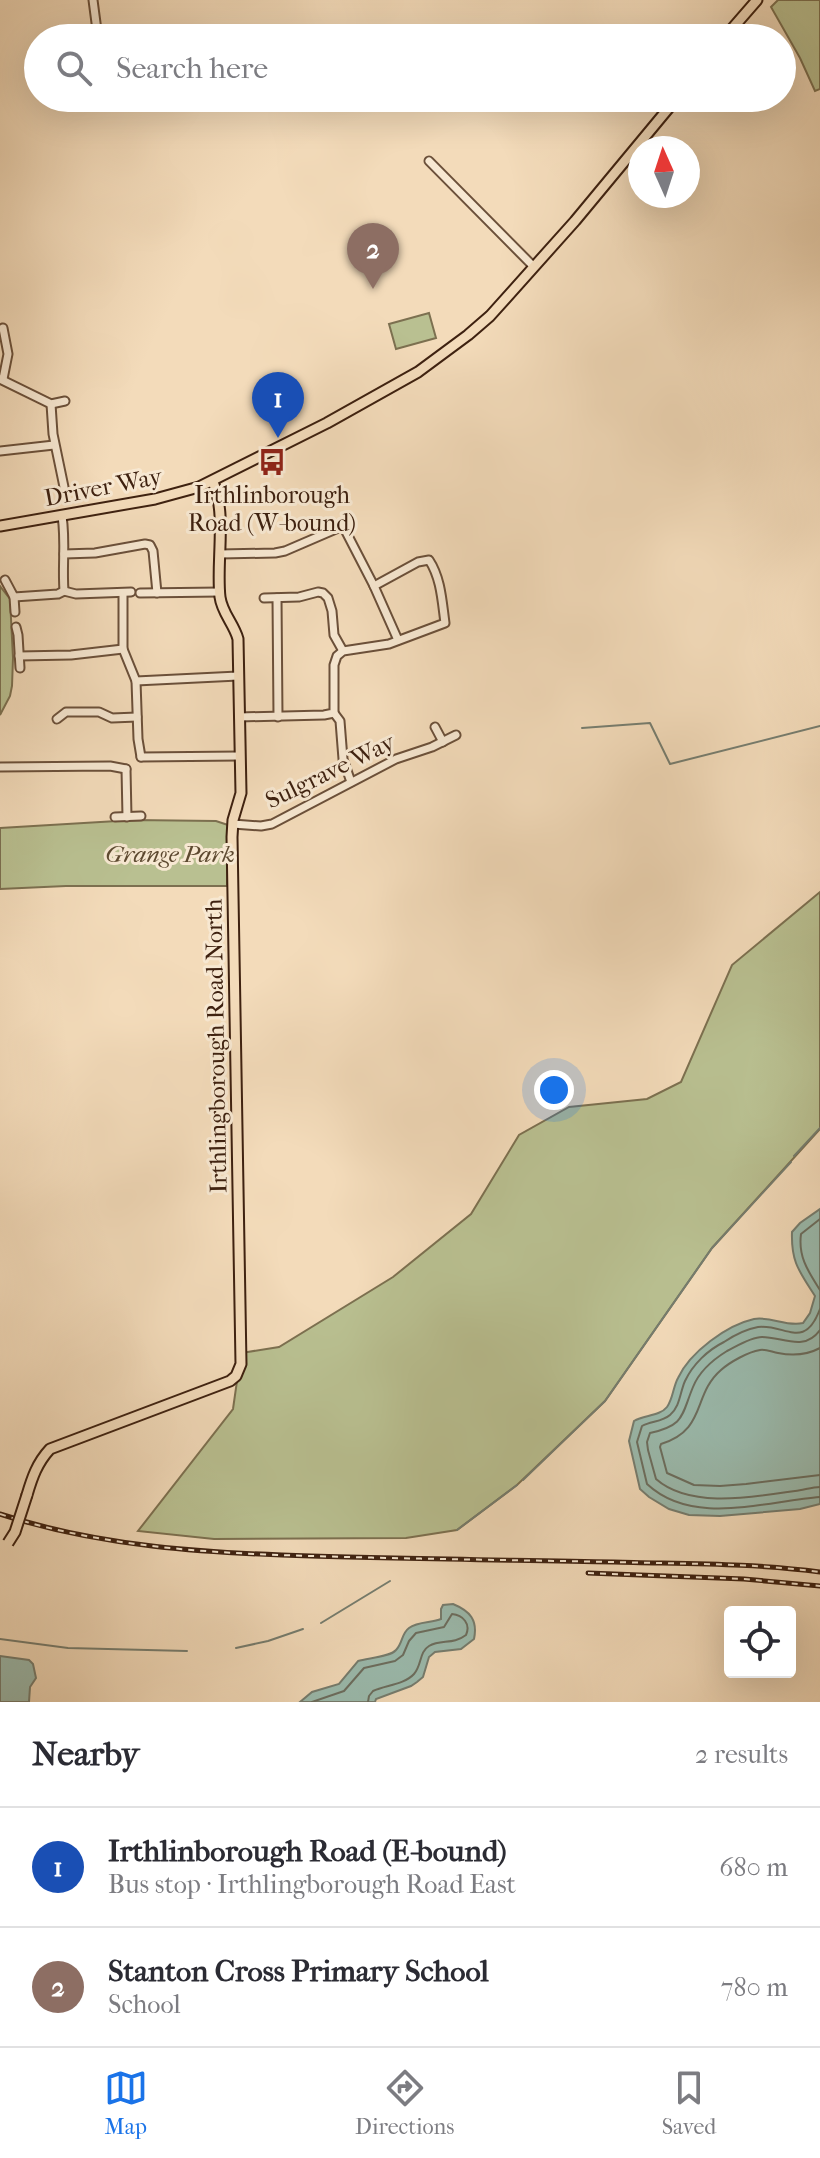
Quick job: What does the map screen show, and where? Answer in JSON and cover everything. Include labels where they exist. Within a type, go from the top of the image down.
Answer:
[{"type":"main road","points":[[736,24],[757,0]]},
{"type":"main road","name":"Driver Way","points":[[0,526],[155,499],[213,482],[418,372],[490,316],[666,112]]},
{"type":"main road","name":"Irthlingborough Road North","points":[[4,1545],[15,1532],[35,1470],[50,1449],[230,1381],[241,1364],[233,824],[241,793],[237,634],[223,608],[220,592],[219,502],[213,482]]},
{"type":"street","points":[[93,0],[96,24]]},
{"type":"street","points":[[429,161],[534,267]]},
{"type":"street","points":[[3,328],[8,354],[1,379],[51,404],[65,401]]},
{"type":"street","points":[[51,404],[54,445],[64,487]]},
{"type":"street","points":[[0,451],[54,445]]},
{"type":"street","points":[[62,516],[64,591]]},
{"type":"street","points":[[220,554],[285,551],[343,526],[398,640]]},
{"type":"street","points":[[64,554],[150,545],[157,593]]},
{"type":"street","points":[[351,782],[343,759],[340,721],[334,713],[334,665],[337,656],[343,651],[380,646],[445,623],[435,570],[429,560],[418,562],[374,586]]},
{"type":"street","points":[[5,580],[14,597],[15,612]]},
{"type":"street","points":[[14,597],[64,591],[76,594],[220,592]]},
{"type":"street","points":[[131,593],[123,649],[136,681],[141,757]]},
{"type":"street","points":[[264,598],[323,593],[332,611],[334,635],[343,651]]},
{"type":"street","points":[[277,598],[278,717]]},
{"type":"street","points":[[16,627],[20,668]]},
{"type":"street","points":[[19,656],[71,655],[123,649]]},
{"type":"street","points":[[136,681],[238,676]]},
{"type":"street","points":[[57,719],[66,712],[99,712],[112,718],[137,717]]},
{"type":"street","points":[[239,717],[334,713]]},
{"type":"street","points":[[435,727],[443,742]]},
{"type":"street","name":"Sulgrave Way","points":[[233,824],[272,824],[396,759],[456,735]]},
{"type":"street","points":[[0,767],[110,766],[126,769],[141,757],[239,756]]},
{"type":"street","points":[[126,769],[127,817]]},
{"type":"street","points":[[115,817],[141,816]]},
{"type":"green space","points":[[778,0],[820,0],[820,89],[815,91],[796,51],[796,24],[781,24],[771,7]]},
{"type":"green space","points":[[429,313],[436,338],[396,349],[389,324]]},
{"type":"green space","points":[[0,586],[10,599],[13,658],[10,696],[0,715]]},
{"type":"green space","name":"Grange Park","points":[[134,820],[216,821],[228,825],[227,886],[0,889],[0,828]]},
{"type":"green space","points":[[820,892],[820,1129],[712,1248],[605,1401],[517,1485],[457,1530],[406,1538],[214,1539],[138,1531],[233,1409],[241,1353],[279,1347],[393,1277],[471,1214],[519,1135],[569,1107],[647,1099],[681,1082],[732,965]]},
{"type":"water","points":[[820,1209],[820,1504],[800,1509],[720,1516],[689,1515],[669,1509],[640,1489],[629,1441],[634,1421],[667,1407],[684,1368],[700,1349],[721,1333],[754,1319],[803,1323],[815,1296],[797,1266],[792,1232]]},
{"type":"water","points":[[453,1604],[471,1617],[475,1626],[474,1639],[461,1649],[435,1652],[429,1657],[423,1677],[411,1686],[375,1702],[300,1702],[312,1692],[339,1684],[358,1661],[393,1652],[409,1628],[441,1619],[443,1605]]},
{"type":"water","points":[[0,1656],[29,1660],[33,1664],[36,1678],[30,1687],[29,1702],[0,1702]]},
{"type":"waterway","points":[[582,728],[650,723],[670,764],[820,726]]},
{"type":"waterway","points":[[794,1156],[820,1128]]},
{"type":"waterway","points":[[523,1480],[605,1401],[712,1248],[791,1162]]},
{"type":"waterway","points":[[457,1530],[517,1485]]},
{"type":"waterway","points":[[321,1623],[390,1581]]},
{"type":"waterway","points":[[236,1648],[303,1629]]},
{"type":"waterway","points":[[0,1639],[68,1648],[187,1651]]},
{"type":"railway","points":[[0,1514],[76,1534],[193,1550],[272,1555],[717,1564],[820,1572]]},
{"type":"railway","points":[[588,1573],[744,1579],[820,1586]]},
{"type":"place","name":"Stanton Cross Primary School","points":[[373,289]]},
{"type":"place","name":"Irthlinborough Road (E-bound)","points":[[278,438]]},
{"type":"place","name":"Irthlinborough Road (W-bound)","points":[[272,462]]}]
